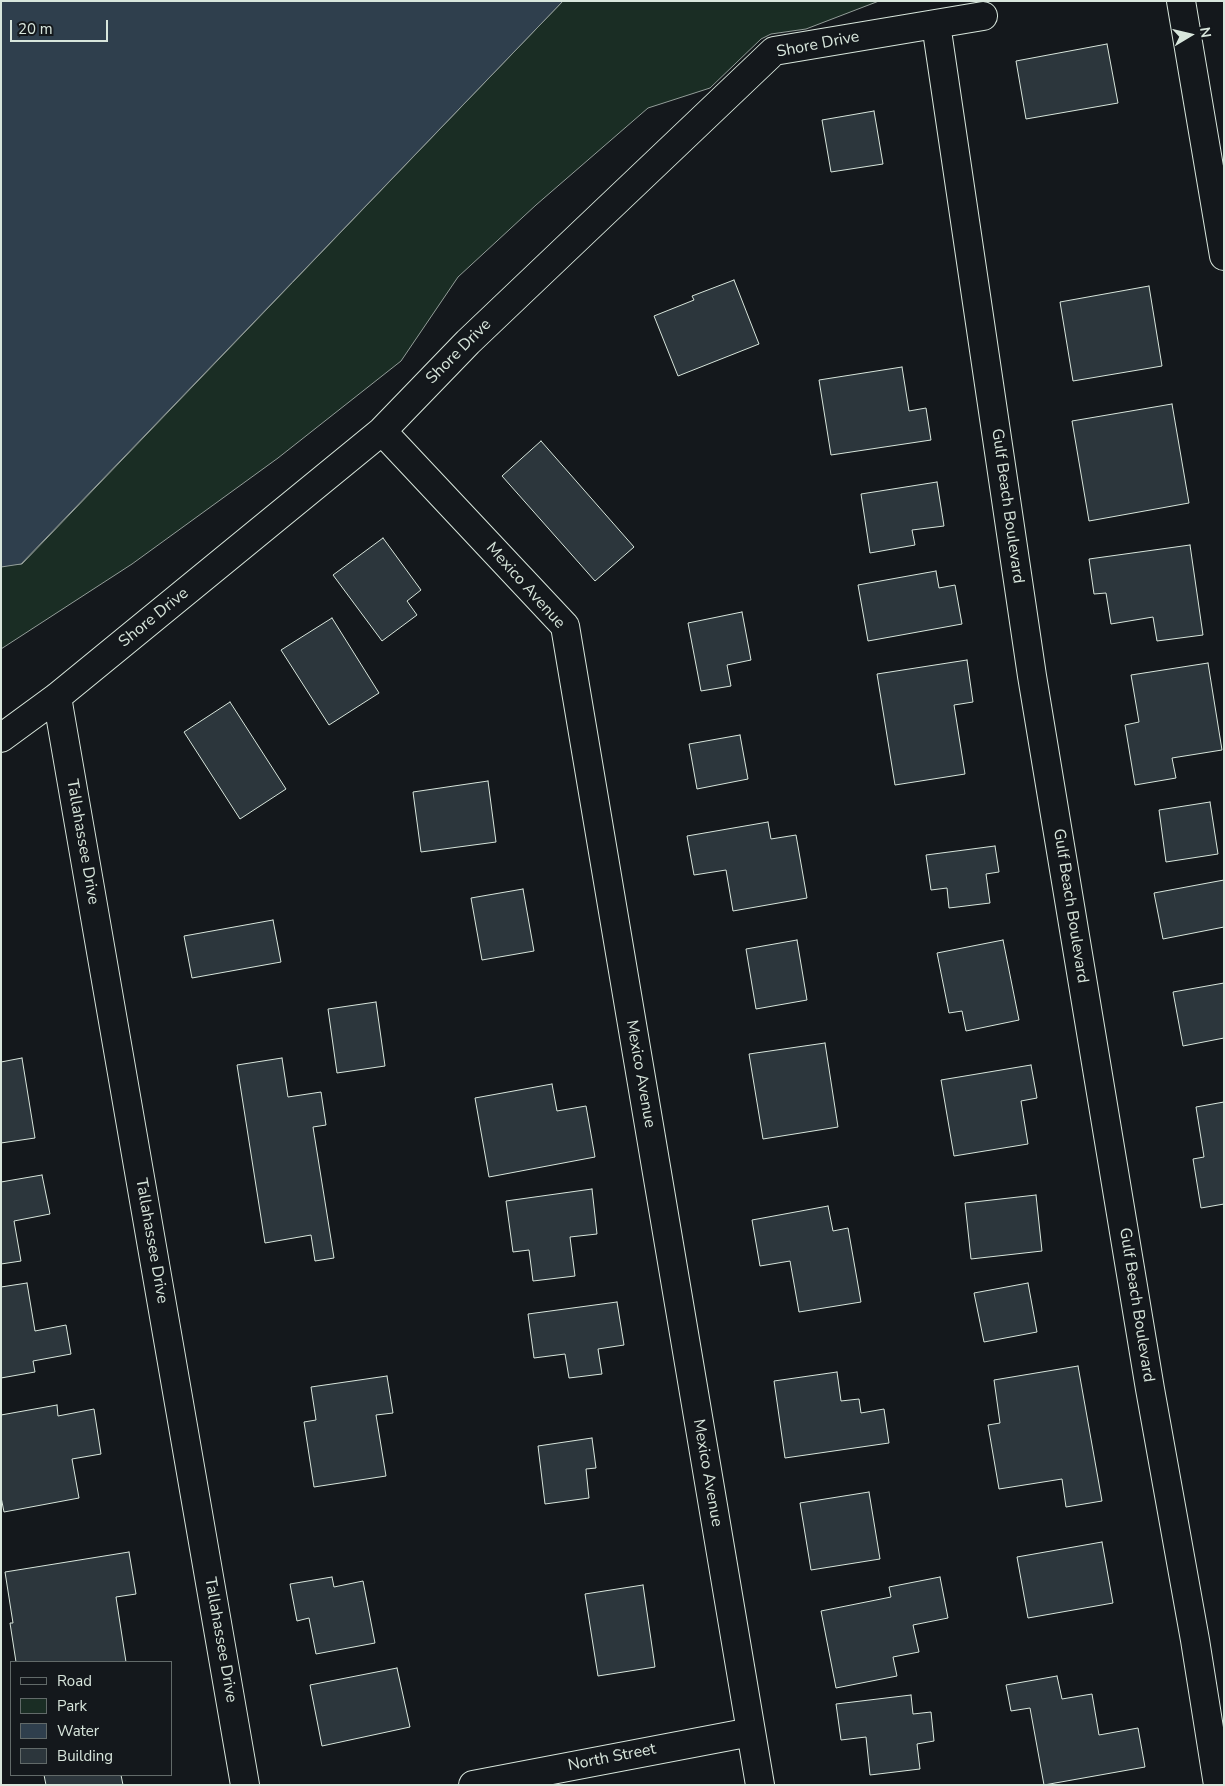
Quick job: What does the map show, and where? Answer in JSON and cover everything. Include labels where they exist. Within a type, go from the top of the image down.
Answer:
[{"type":"street","points":[[1181,1],[1224,256]]},
{"type":"street","name":"Shore Drive","points":[[1,738],[57,697],[382,432],[468,342],[774,51],[984,16]]},
{"type":"street","name":"Gulf Beach Boulevard","points":[[936,24],[1034,686],[1150,1389],[1195,1640],[1218,1785]]},
{"type":"street","name":"Mexico Avenue","points":[[382,432],[565,626],[760,1785]]},
{"type":"street","name":"Tallahassee Drive","points":[[57,697],[245,1785]]},
{"type":"street","name":"North Street","points":[[473,1785],[751,1732]]},
{"type":"green space","points":[[563,1],[879,1],[806,29],[771,34],[761,39],[710,88],[648,108],[536,205],[458,277],[401,361],[278,458],[132,564],[1,649],[1,565],[22,564]]},
{"type":"water","points":[[1,1],[563,1],[21,564],[1,567]]},
{"type":"building","points":[[1107,44],[1118,103],[1026,119],[1016,61]]},
{"type":"building","points":[[874,111],[883,164],[831,172],[822,120]]},
{"type":"building","points":[[734,280],[759,344],[678,376],[654,316],[694,300],[692,296]]},
{"type":"building","points":[[1149,286],[1162,366],[1073,381],[1060,302]]},
{"type":"building","points":[[902,367],[909,411],[926,408],[931,440],[831,455],[819,380]]},
{"type":"building","points":[[1172,404],[1189,503],[1089,521],[1072,421]]},
{"type":"building","points":[[541,441],[634,547],[595,581],[502,476]]},
{"type":"building","points":[[937,482],[944,526],[912,530],[915,545],[870,553],[861,494]]},
{"type":"building","points":[[383,538],[421,590],[407,601],[417,615],[382,641],[333,575]]},
{"type":"building","points":[[1190,545],[1203,635],[1157,641],[1153,617],[1111,624],[1106,593],[1094,594],[1089,559]]},
{"type":"building","points":[[936,571],[939,588],[955,585],[962,624],[868,641],[858,585]]},
{"type":"building","points":[[742,612],[751,660],[727,665],[731,686],[701,691],[688,623]]},
{"type":"building","points":[[332,618],[379,693],[329,725],[281,650]]},
{"type":"building","points":[[967,660],[973,702],[954,705],[965,774],[895,785],[877,674]]},
{"type":"building","points":[[1208,663],[1222,750],[1172,758],[1176,778],[1135,785],[1125,725],[1139,722],[1131,675]]},
{"type":"building","points":[[230,702],[286,789],[240,819],[184,732]]},
{"type":"building","points":[[740,735],[748,779],[697,789],[689,744]]},
{"type":"building","points":[[488,781],[496,842],[421,852],[413,792]]},
{"type":"building","points":[[1210,802],[1218,854],[1166,862],[1159,810]]},
{"type":"building","points":[[768,822],[771,839],[796,835],[807,898],[733,911],[726,870],[694,875],[687,836]]},
{"type":"building","points":[[995,846],[999,872],[986,874],[990,903],[949,908],[947,888],[931,890],[926,855]]},
{"type":"building","points":[[1224,880],[1224,927],[1163,939],[1154,893]]},
{"type":"building","points":[[523,889],[534,951],[482,960],[471,898]]},
{"type":"building","points":[[273,920],[281,962],[192,978],[184,936]]},
{"type":"building","points":[[797,940],[807,1000],[756,1009],[746,949]]},
{"type":"building","points":[[1003,940],[1019,1020],[966,1031],[962,1011],[949,1013],[937,953]]},
{"type":"building","points":[[1224,983],[1224,1038],[1183,1046],[1173,992]]},
{"type":"building","points":[[376,1002],[385,1066],[337,1073],[328,1009]]},
{"type":"building","points":[[825,1043],[838,1127],[763,1139],[749,1054]]},
{"type":"building","points":[[22,1058],[35,1138],[1,1143],[1,1062]]},
{"type":"building","points":[[282,1058],[288,1097],[321,1092],[326,1125],[313,1127],[334,1258],[315,1261],[311,1235],[265,1243],[237,1065]]},
{"type":"building","points":[[1031,1065],[1037,1098],[1021,1101],[1028,1144],[954,1156],[941,1080]]},
{"type":"building","points":[[552,1084],[557,1111],[586,1106],[595,1157],[489,1177],[475,1098]]},
{"type":"building","points":[[1224,1102],[1224,1204],[1201,1208],[1193,1159],[1204,1157],[1196,1107]]},
{"type":"building","points":[[42,1175],[50,1214],[14,1221],[21,1261],[1,1264],[1,1182]]},
{"type":"building","points":[[592,1189],[597,1234],[570,1237],[575,1276],[533,1281],[529,1250],[513,1252],[506,1201]]},
{"type":"building","points":[[1036,1195],[1042,1251],[971,1259],[965,1203]]},
{"type":"building","points":[[828,1206],[833,1231],[848,1228],[861,1302],[799,1312],[790,1261],[760,1266],[752,1220]]},
{"type":"building","points":[[27,1283],[35,1331],[66,1325],[71,1354],[33,1361],[35,1372],[1,1378],[1,1287]]},
{"type":"building","points":[[1028,1283],[1037,1332],[984,1342],[974,1293]]},
{"type":"building","points":[[617,1302],[624,1345],[598,1349],[602,1374],[569,1378],[565,1354],[534,1358],[528,1314]]},
{"type":"building","points":[[1078,1366],[1102,1501],[1066,1507],[1062,1479],[999,1489],[988,1425],[1000,1423],[994,1380]]},
{"type":"building","points":[[837,1372],[841,1401],[859,1399],[861,1413],[884,1409],[889,1443],[785,1458],[774,1381]]},
{"type":"building","points":[[387,1376],[393,1413],[376,1415],[386,1476],[314,1487],[304,1422],[316,1420],[311,1387]]},
{"type":"building","points":[[57,1405],[58,1416],[94,1409],[101,1454],[72,1459],[79,1498],[4,1512],[1,1497],[1,1415]]},
{"type":"building","points":[[592,1438],[596,1468],[586,1469],[589,1498],[545,1504],[538,1446]]},
{"type":"building","points":[[869,1492],[880,1559],[811,1570],[800,1503]]},
{"type":"building","points":[[1102,1542],[1113,1603],[1028,1618],[1017,1557]]},
{"type":"building","points":[[129,1552],[136,1594],[116,1597],[126,1661],[16,1661],[10,1623],[13,1623],[5,1572]]},
{"type":"building","points":[[332,1577],[334,1587],[363,1581],[375,1643],[316,1654],[309,1618],[297,1621],[290,1584]]},
{"type":"building","points":[[940,1577],[948,1618],[913,1625],[919,1652],[893,1657],[897,1676],[836,1688],[821,1611],[891,1597],[889,1587]]},
{"type":"building","points":[[643,1585],[655,1667],[598,1676],[585,1594]]},
{"type":"building","points":[[397,1668],[410,1727],[322,1746],[310,1685]]},
{"type":"building","points":[[1057,1676],[1062,1699],[1092,1694],[1099,1735],[1138,1728],[1145,1767],[1044,1785],[1030,1708],[1011,1711],[1006,1685]]},
{"type":"building","points":[[911,1695],[913,1714],[931,1712],[934,1741],[917,1744],[920,1769],[870,1775],[866,1737],[841,1740],[836,1704]]},
{"type":"building","points":[[44,1776],[121,1776],[123,1785],[46,1785]]}]
